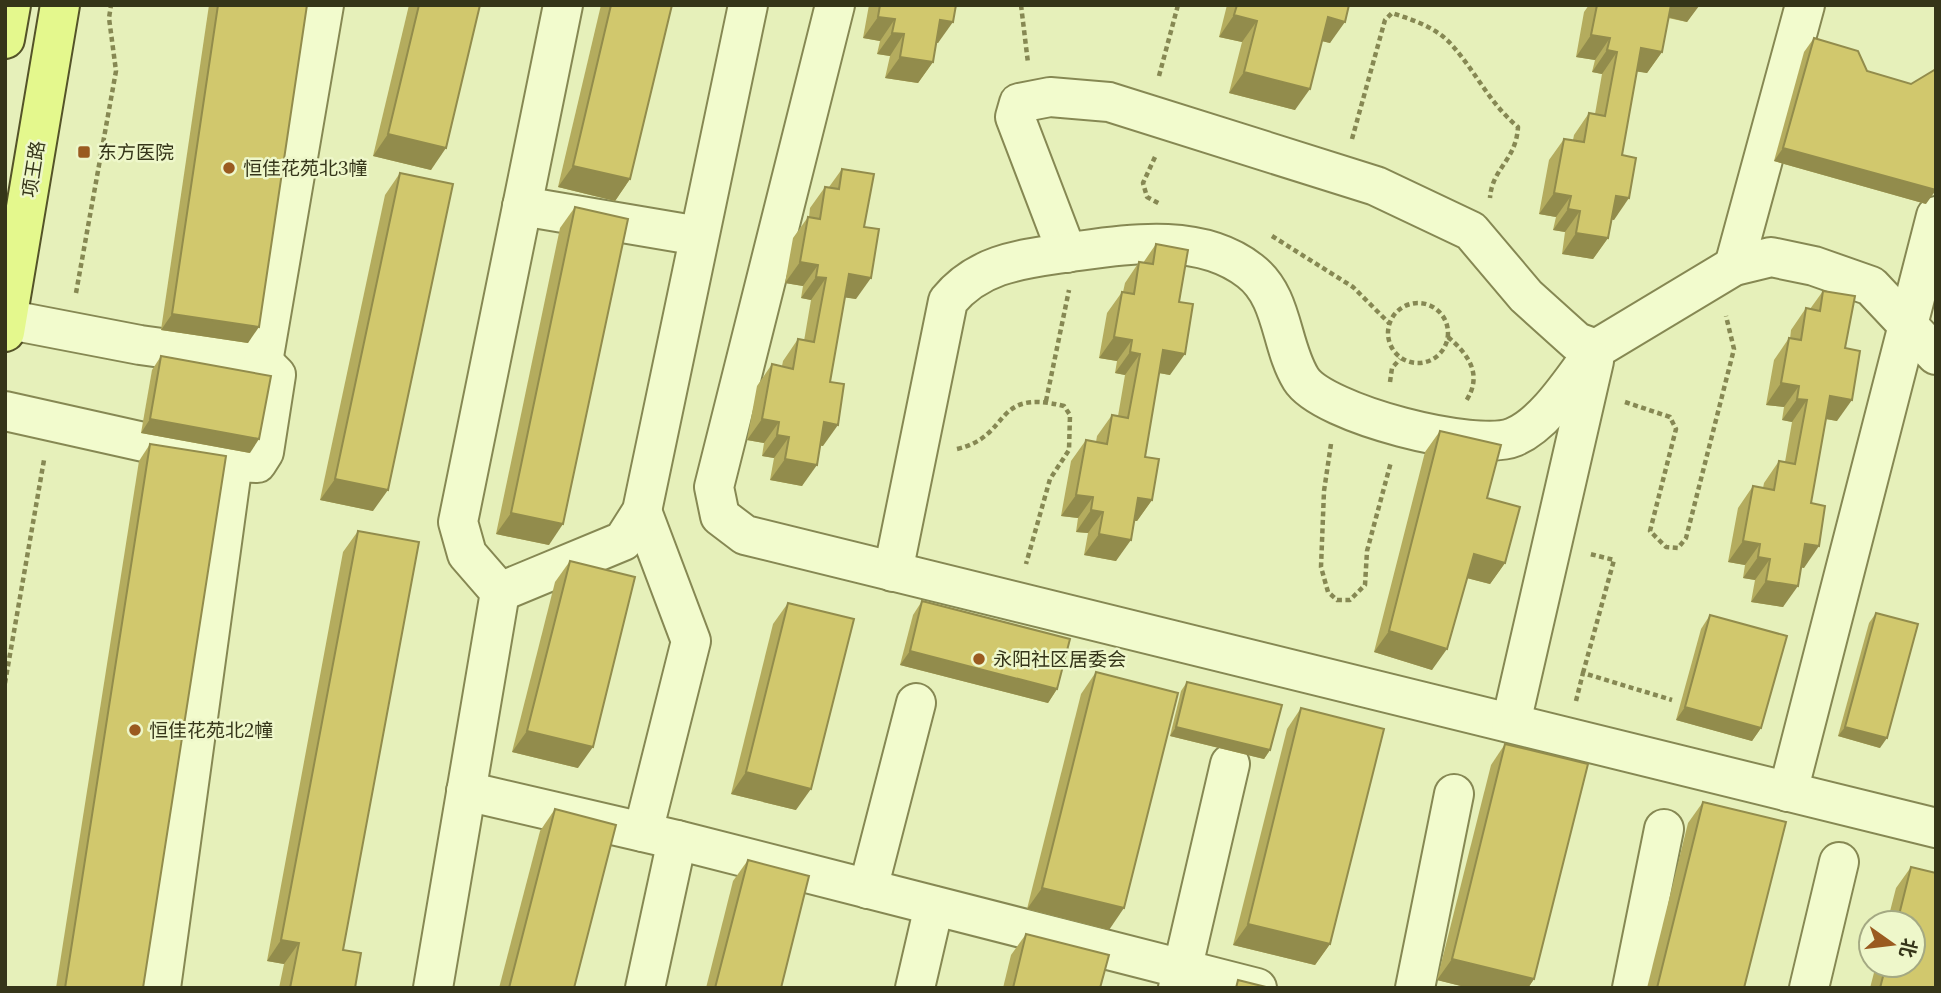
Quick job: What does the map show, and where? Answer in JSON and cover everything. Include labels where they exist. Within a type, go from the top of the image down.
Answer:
[{"type":"main road","points":[[5,40],[11,5]]},
{"type":"main road","name":"项王路","points":[[6,324],[60,5]]},
{"type":"street","points":[[263,362],[324,5]]},
{"type":"street","points":[[500,592],[467,554],[458,522],[563,5]]},
{"type":"street","points":[[500,592],[623,541],[642,511],[748,5]]},
{"type":"street","points":[[835,5],[714,487],[720,516],[745,535],[1936,828]]},
{"type":"street","points":[[1723,273],[1805,5]]},
{"type":"street","points":[[1072,252],[1015,117],[1019,103],[1025,100],[1050,97],[1109,102],[1376,186],[1471,231],[1526,296],[1577,342],[1596,348]]},
{"type":"street","points":[[522,205],[699,236]]},
{"type":"street","points":[[1788,792],[1936,216]]},
{"type":"street","points":[[893,572],[948,301],[963,282],[983,272],[1023,259],[1138,244],[1187,245],[1207,249],[1250,270],[1267,288],[1301,379],[1316,396],[1427,433],[1484,440],[1514,437],[1547,412],[1596,348],[1723,273],[1771,257],[1814,266],[1871,286],[1909,323],[1936,355]]},
{"type":"street","points":[[5,411],[233,462],[257,463],[264,452],[276,375],[263,362],[6,324]]},
{"type":"street","points":[[1511,723],[1596,348]]},
{"type":"street","points":[[161,988],[233,462]]},
{"type":"street","points":[[642,511],[691,641],[660,836],[645,988]]},
{"type":"street","points":[[433,988],[500,592]]},
{"type":"street","points":[[868,889],[916,703]]},
{"type":"street","points":[[1180,978],[1230,764]]},
{"type":"street","points":[[466,791],[660,836],[934,906],[1180,978],[1257,988]]},
{"type":"street","points":[[1415,988],[1454,794]]},
{"type":"street","points":[[1632,988],[1664,829]]},
{"type":"street","points":[[1809,988],[1839,862]]},
{"type":"street","points":[[915,988],[934,906]]},
{"type":"path","points":[[1021,5],[1028,62],[1025,100]]},
{"type":"path","points":[[1149,114],[1178,5]]},
{"type":"path","points":[[1342,175],[1385,20],[1392,13],[1430,27],[1450,43],[1484,92],[1518,127],[1517,144],[1497,174],[1490,191],[1487,251]]},
{"type":"path","points":[[1046,401],[1072,252]]},
{"type":"path","points":[[1587,391],[1670,417],[1676,429],[1650,531],[1666,547],[1678,548],[1686,538],[1734,349],[1723,273]]},
{"type":"path","points":[[1420,303],[1438,310],[1448,327],[1448,337],[1439,355],[1421,363],[1400,359],[1387,333],[1389,323],[1401,307],[1420,303]]},
{"type":"path","points":[[1448,337],[1463,350],[1472,364],[1472,392],[1461,410]]},
{"type":"path","points":[[1391,389],[1389,381],[1392,368],[1400,359]]},
{"type":"path","points":[[1389,381],[1373,384],[1358,394],[1347,408],[1331,442],[1324,491],[1321,567],[1328,592],[1337,600],[1350,600],[1365,585],[1367,551],[1401,426]]},
{"type":"path","points":[[916,456],[969,446],[983,440],[1018,404],[1026,400],[1046,401],[1063,406],[1070,415],[1072,435],[1069,450],[1050,479],[1016,602]]},
{"type":"path","points":[[1566,737],[1614,560],[1590,554],[1593,541]]},
{"type":"path","points":[[1583,673],[1672,699]]},
{"type":"building","name":"恒佳花苑北3幢","points":[[218,5],[307,5],[259,327],[172,314]]},
{"type":"building","points":[[419,5],[480,5],[446,148],[388,134]]},
{"type":"building","points":[[611,5],[672,5],[630,179],[573,166]]},
{"type":"building","points":[[880,5],[956,5],[953,22],[940,20],[933,62],[900,57],[904,34],[892,33],[895,19],[878,17]]},
{"type":"building","points":[[1237,5],[1349,5],[1345,22],[1328,17],[1310,89],[1244,72],[1257,21],[1234,15]]},
{"type":"building","points":[[1597,5],[1671,5],[1662,52],[1641,48],[1622,155],[1636,158],[1629,198],[1616,196],[1608,238],[1576,233],[1580,211],[1568,209],[1571,196],[1554,193],[1564,139],[1584,142],[1589,113],[1605,116],[1617,52],[1607,50],[1610,38],[1591,35]]},
{"type":"building","points":[[1814,38],[1858,51],[1867,71],[1911,84],[1936,69],[1936,190],[1783,148]]},
{"type":"building","points":[[842,169],[874,174],[864,227],[879,229],[871,278],[849,274],[830,382],[844,384],[838,425],[824,422],[817,465],[785,459],[789,437],[777,435],[779,422],[762,419],[772,364],[793,369],[798,339],[814,342],[826,278],[816,277],[818,265],[800,262],[808,217],[820,219],[825,187],[839,189]]},
{"type":"building","points":[[400,173],[453,184],[388,490],[335,479]]},
{"type":"building","points":[[575,207],[628,219],[563,524],[511,513]]},
{"type":"building","points":[[1156,244],[1188,250],[1179,302],[1193,304],[1185,354],[1163,350],[1145,457],[1159,459],[1152,500],[1138,498],[1131,540],[1099,534],[1103,512],[1091,510],[1093,497],[1076,495],[1086,440],[1107,444],[1112,415],[1128,418],[1140,354],[1130,352],[1132,340],[1114,337],[1122,292],[1134,294],[1139,262],[1153,264]]},
{"type":"building","points":[[1823,291],[1855,296],[1845,348],[1860,351],[1852,400],[1830,396],[1811,503],[1825,506],[1819,546],[1805,544],[1798,586],[1766,581],[1770,559],[1758,557],[1760,544],[1743,541],[1753,486],[1774,490],[1779,461],[1795,464],[1807,400],[1797,399],[1799,386],[1781,383],[1789,338],[1801,340],[1806,308],[1820,311]]},
{"type":"building","points":[[161,356],[271,376],[259,439],[150,419]]},
{"type":"building","points":[[1440,431],[1501,445],[1487,498],[1520,507],[1505,563],[1474,554],[1447,649],[1389,631]]},
{"type":"building","name":"恒佳花苑北2幢","points":[[150,444],[226,456],[143,988],[65,988]]},
{"type":"building","points":[[358,531],[419,542],[343,950],[361,953],[355,988],[290,988],[299,943],[281,940]]},
{"type":"building","points":[[570,561],[635,577],[593,747],[527,731]]},
{"type":"building","points":[[922,601],[1070,639],[1057,689],[910,651]]},
{"type":"building","points":[[788,603],[854,619],[811,789],[746,772]]},
{"type":"building","points":[[1876,613],[1918,624],[1887,738],[1845,727]]},
{"type":"building","points":[[1710,615],[1787,636],[1761,728],[1685,707]]},
{"type":"building","points":[[1096,672],[1178,693],[1124,908],[1042,888]]},
{"type":"building","points":[[1187,682],[1282,705],[1270,750],[1176,727]]},
{"type":"building","points":[[1301,708],[1384,729],[1330,944],[1248,924]]},
{"type":"building","points":[[1505,744],[1588,764],[1534,979],[1452,959]]},
{"type":"building","points":[[1703,802],[1786,822],[1744,988],[1657,988]]},
{"type":"building","points":[[555,809],[616,825],[574,988],[509,988]]},
{"type":"building","points":[[748,860],[809,876],[781,988],[715,988]]},
{"type":"building","points":[[1911,867],[1936,873],[1936,988],[1880,988],[1882,979],[1927,979],[1927,909],[1900,909]]},
{"type":"building","points":[[1026,934],[1109,955],[1100,988],[1013,988]]},
{"type":"building","points":[[1238,980],[1270,988],[1236,988]]},
{"type":"place","name":"东方医院","points":[[84,152]]},
{"type":"place","name":"恒佳花苑北3幢","points":[[229,168]]},
{"type":"place","name":"永阳社区居委会","points":[[979,659]]},
{"type":"place","name":"恒佳花苑北2幢","points":[[135,730]]}]
